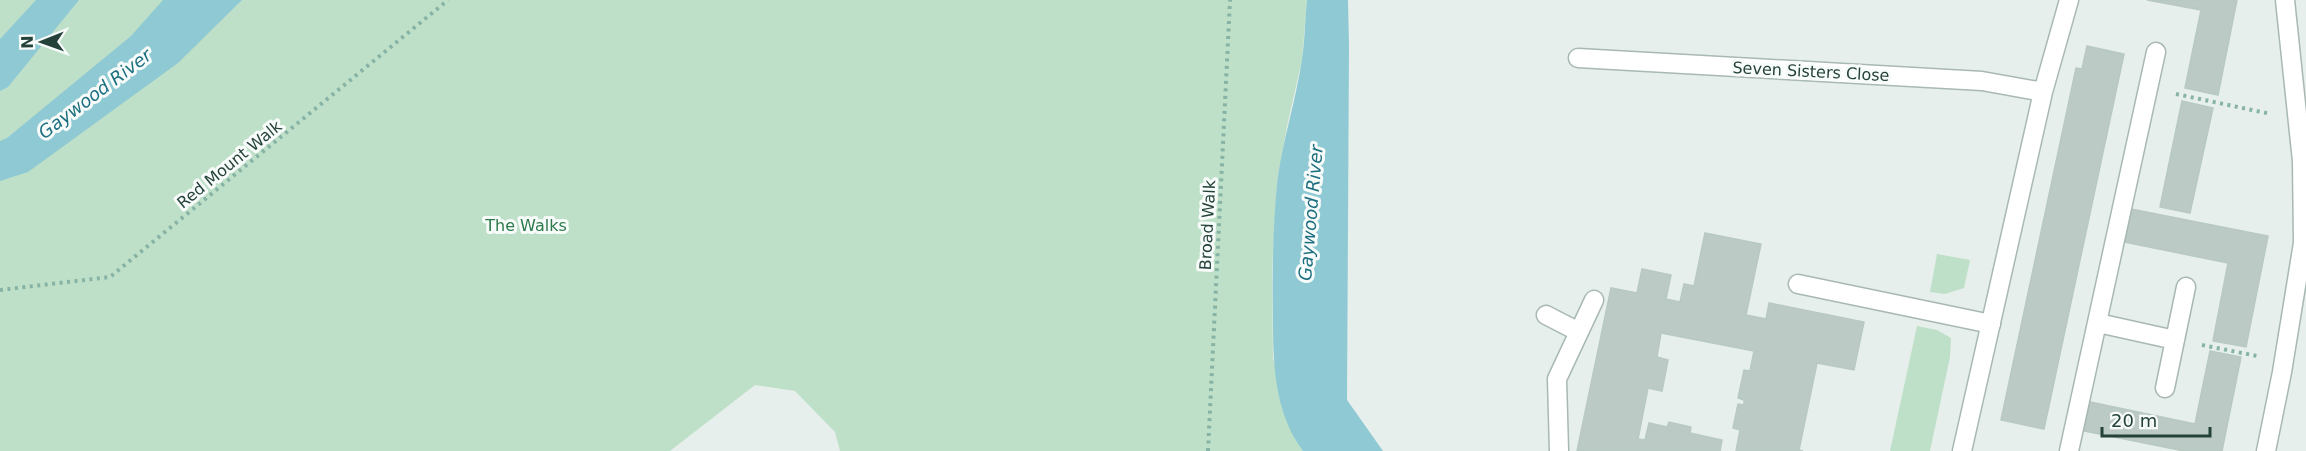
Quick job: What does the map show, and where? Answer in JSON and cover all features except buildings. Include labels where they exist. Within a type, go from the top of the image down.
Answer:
[{"type":"street","points":[[1962,451],[2043,92],[2069,0]]},
{"type":"street","points":[[2266,451],[2284,362],[2303,243],[2302,161],[2285,0]]},
{"type":"street","points":[[2069,451],[2156,52]]},
{"type":"street","name":"Seven Sisters Close","points":[[1578,58],[1982,81],[2043,92]]},
{"type":"street","points":[[1798,284],[1991,324]]},
{"type":"street","points":[[2165,388],[2186,287]]},
{"type":"street","points":[[1559,451],[1557,379],[1594,300]]},
{"type":"street","points":[[1546,315],[1579,332]]},
{"type":"street","points":[[2098,323],[2175,339]]},
{"type":"path","name":"Red Mount Walk","points":[[0,290],[110,277],[448,0]]},
{"type":"path","name":"Broad Walk","points":[[1208,451],[1230,0]]},
{"type":"path","points":[[2149,88],[2276,115]]},
{"type":"path","points":[[2175,339],[2284,362]]},
{"type":"green space","name":"The Walks","points":[[0,0],[1307,0],[1302,60],[1277,184],[1272,269],[1273,358],[1295,439],[1303,451],[840,451],[835,432],[795,391],[755,385],[670,451],[0,451]]},
{"type":"green space","points":[[1937,254],[1970,260],[1964,288],[1945,294],[1930,292]]},
{"type":"green space","points":[[1917,326],[1937,330],[1951,338],[1950,357],[1930,451],[1890,451]]},
{"type":"water","points":[[36,0],[79,0],[8,87],[0,91],[0,39]]},
{"type":"water","name":"Gaywood River","points":[[163,0],[242,0],[178,63],[28,172],[0,181],[0,141],[7,138],[131,36]]},
{"type":"water","name":"Gaywood River","points":[[1307,0],[1348,0],[1347,400],[1383,451],[1303,451],[1286,420],[1277,386],[1274,351],[1273,250],[1277,184],[1302,59]]}]
